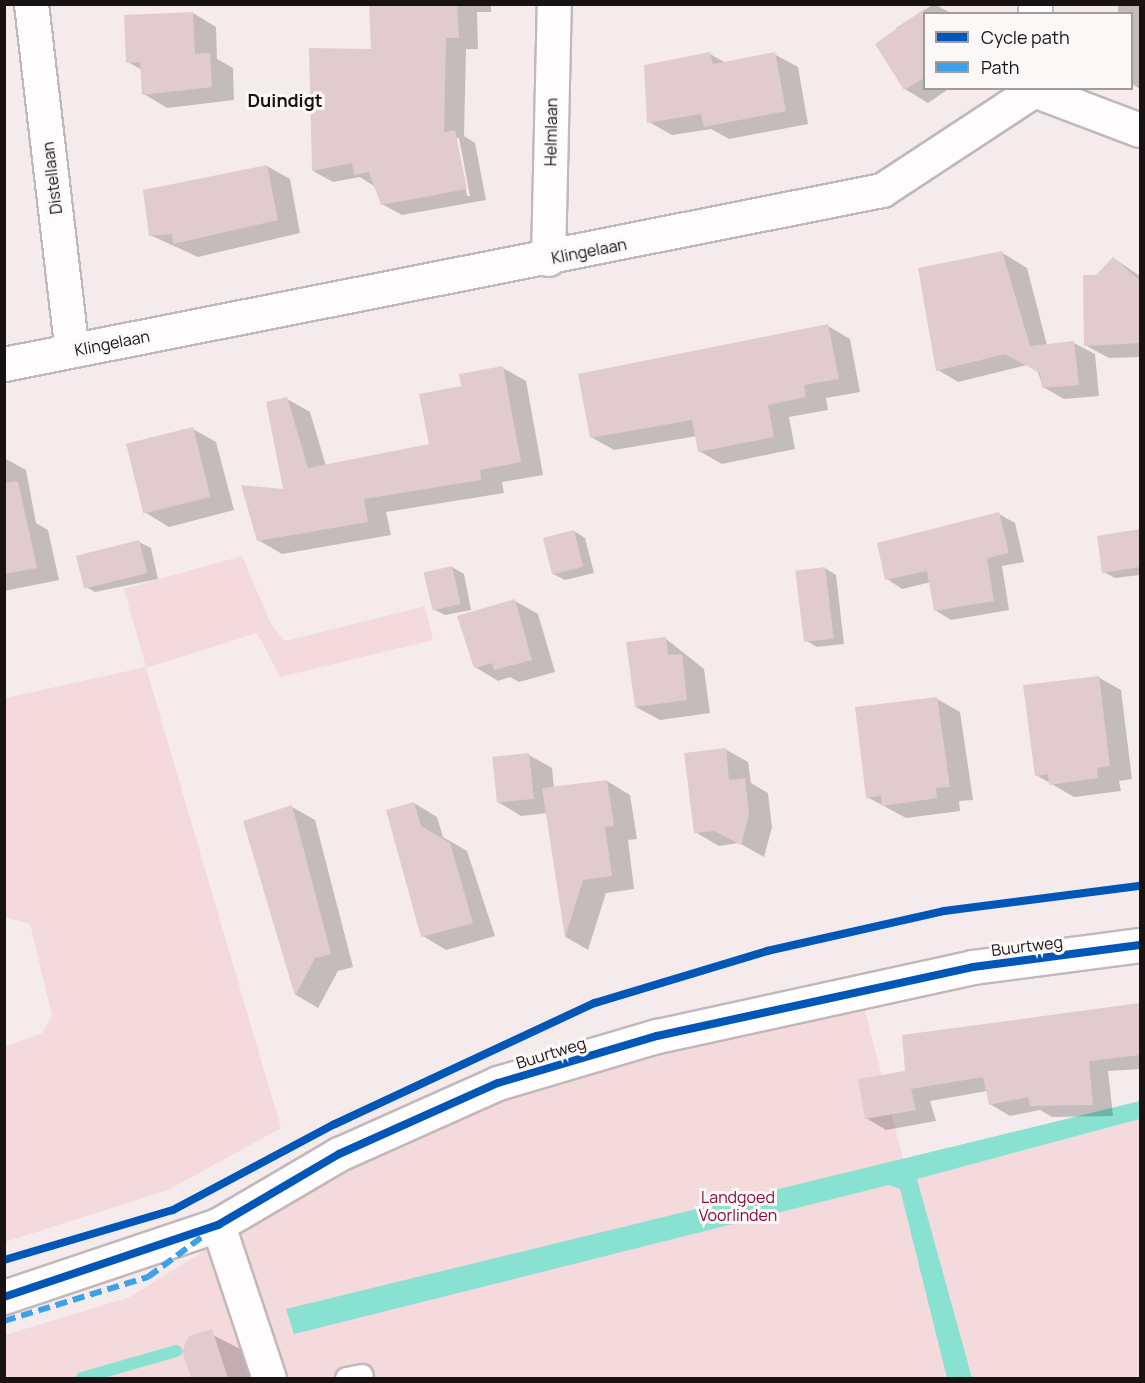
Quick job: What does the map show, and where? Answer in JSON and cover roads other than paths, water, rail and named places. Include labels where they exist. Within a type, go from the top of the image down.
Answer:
[{"type":"street","name":"Distellaan","points":[[31,4],[72,351]]},
{"type":"street","name":"Helmlaan","points":[[548,259],[554,4]]},
{"type":"street","name":"Klingelaan","points":[[4,364],[548,259],[882,190],[1032,90]]},
{"type":"street","name":"Klingelaan","points":[[1037,90],[1140,130]]},
{"type":"street","name":"Buurtweg","points":[[4,1297],[218,1225],[339,1154],[498,1083],[657,1036],[973,967],[1140,945]]},
{"type":"street","points":[[218,1225],[269,1378]]},
{"type":"waterway","points":[[82,1378],[176,1351]]},
{"type":"district","name":"Duindigt","points":[[285,100]]},
{"type":"park label","name":"Landgoed Voorlinden","points":[[738,1206]]}]
